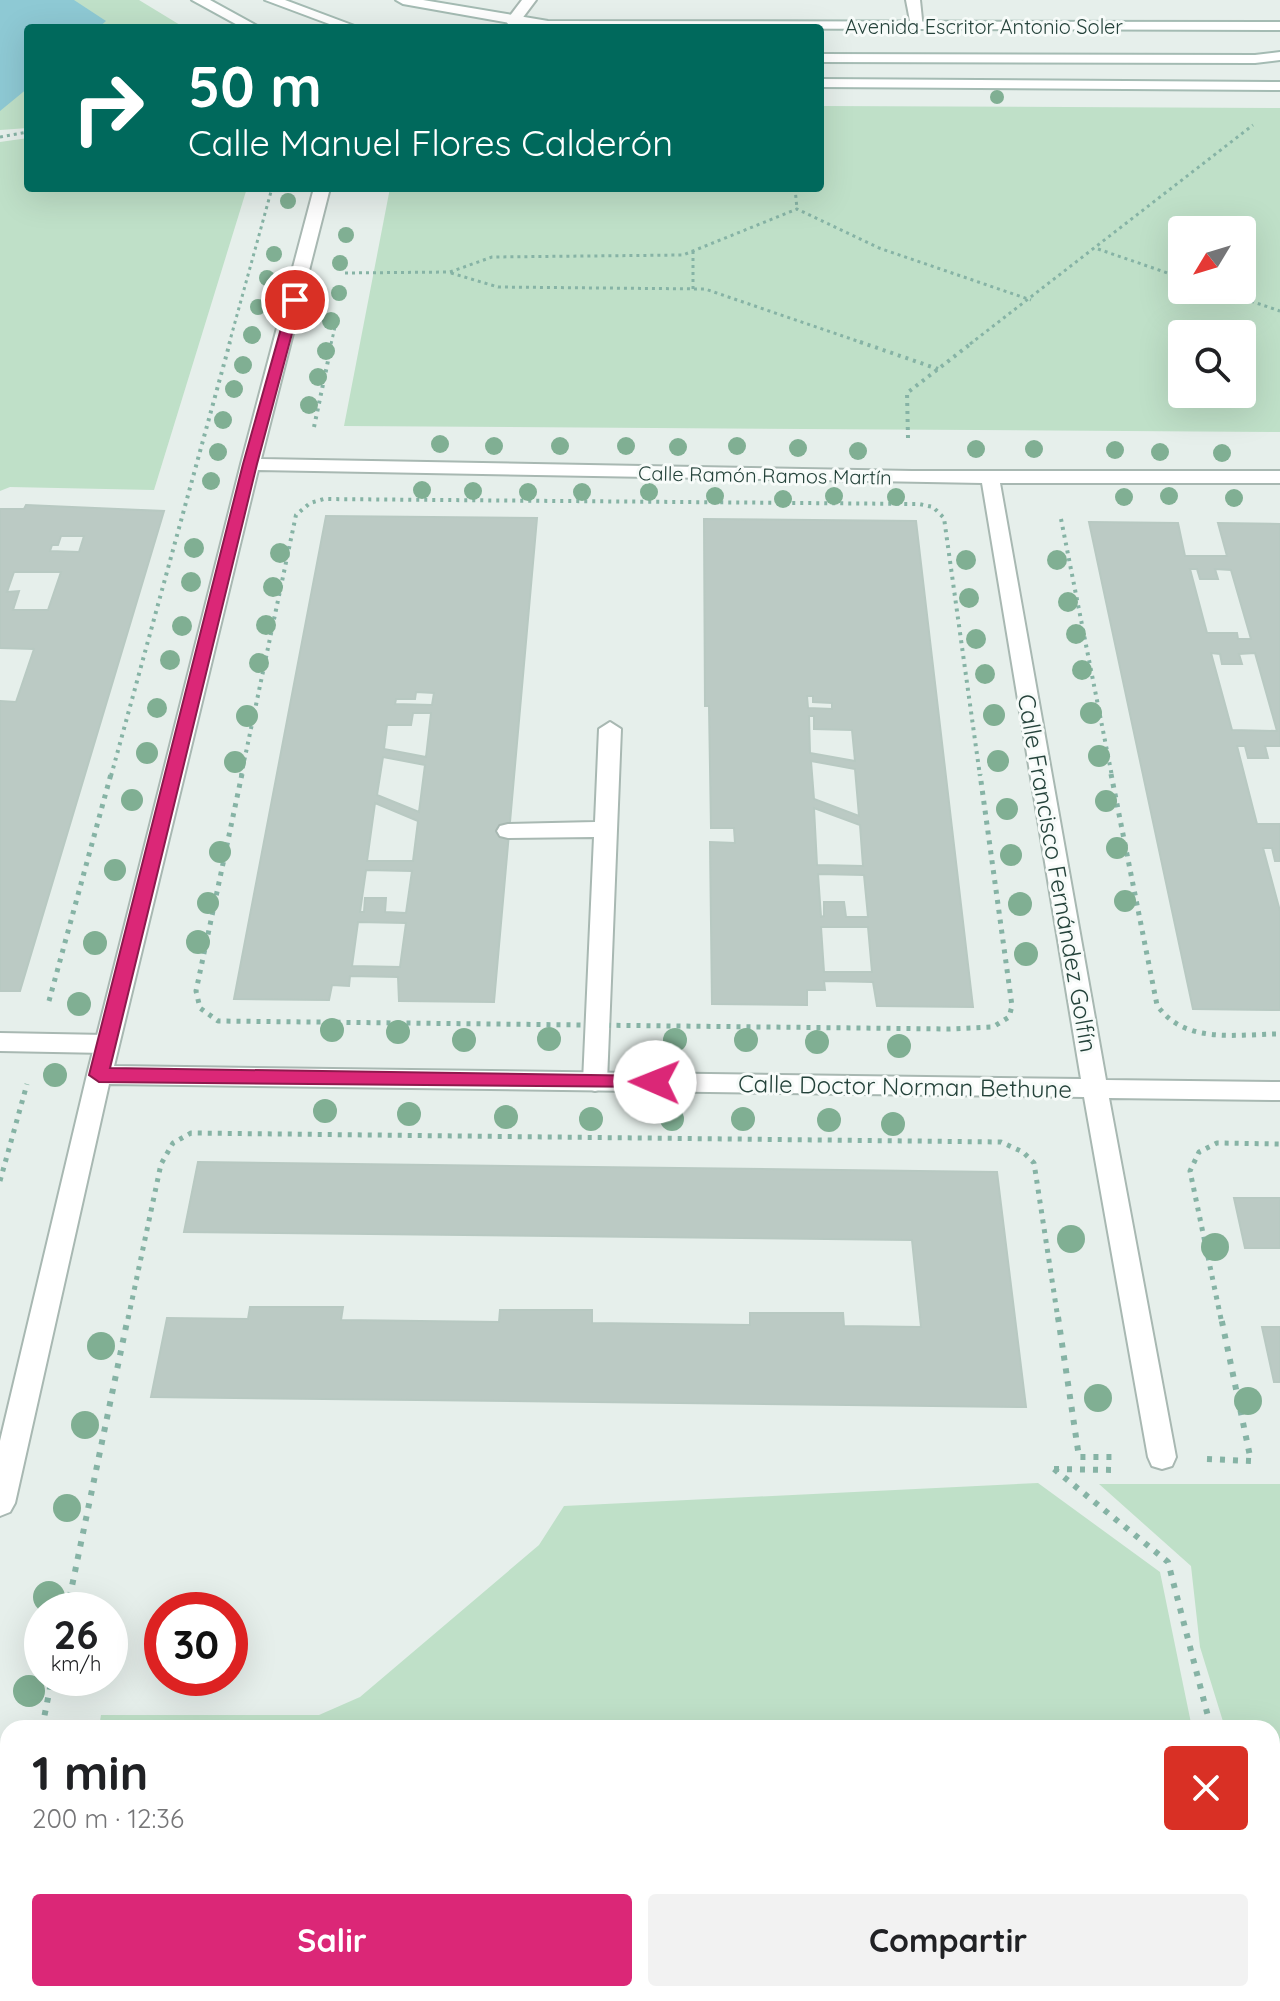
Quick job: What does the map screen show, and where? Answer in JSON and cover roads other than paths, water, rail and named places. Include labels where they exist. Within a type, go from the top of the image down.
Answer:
[{"type":"street","points":[[199,0],[246,24]]},
{"type":"street","points":[[272,0],[341,24]]},
{"type":"street","name":"Avenida Escritor Antonio Soler","points":[[403,0],[539,24]]},
{"type":"street","points":[[513,21],[529,0]]},
{"type":"street","points":[[913,0],[918,26]]},
{"type":"street","name":"Avenida Escritor Antonio Soler","points":[[824,26],[1280,26]]},
{"type":"street","name":"Avenida Escritor Antonio Soler","points":[[824,58],[1255,59],[1280,56]]},
{"type":"street","points":[[824,83],[1280,86]]},
{"type":"street","points":[[0,1503],[106,1044],[321,192]]},
{"type":"street","name":"Calle Ramón Ramos Martín","points":[[250,464],[360,469],[990,477],[1280,477]]},
{"type":"street","name":"Calle Francisco Fernández Golfín","points":[[990,477],[1162,1457]]},
{"type":"street","points":[[595,1082],[610,729]]},
{"type":"street","points":[[508,831],[607,829]]},
{"type":"street","points":[[0,1042],[106,1044]]},
{"type":"street","name":"Calle Doctor Norman Bethune","points":[[99,1075],[1280,1091]]},
{"type":"water","points":[[0,0],[74,0],[106,21],[103,24],[24,24],[24,91],[0,111]]}]
